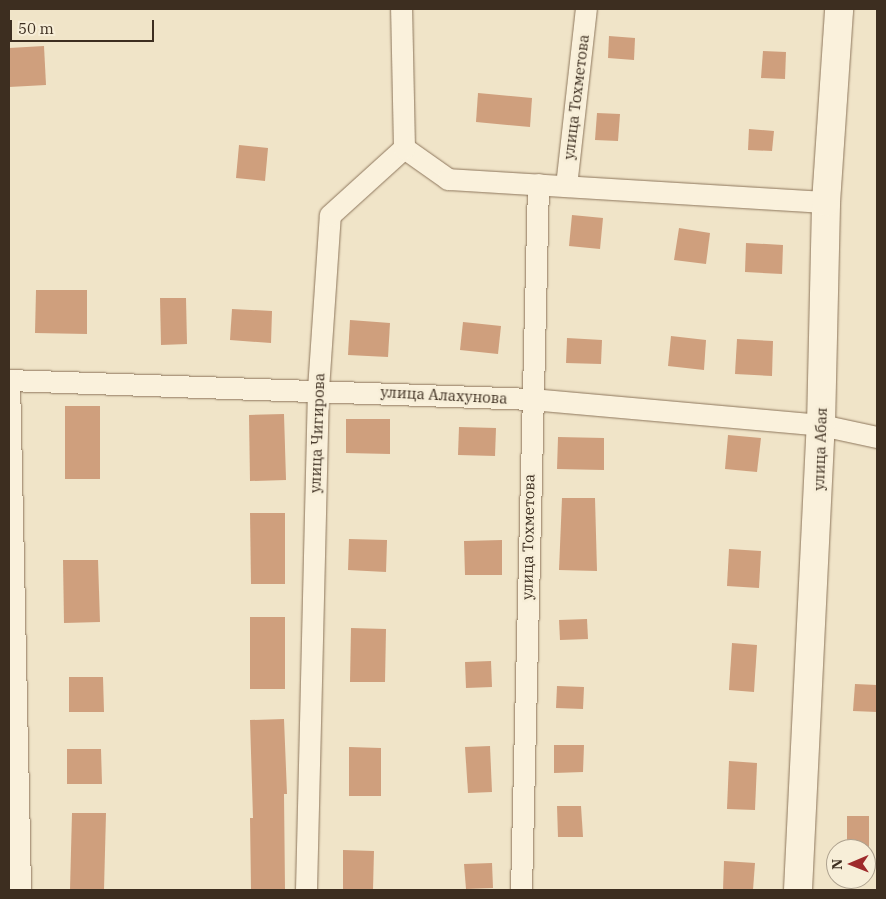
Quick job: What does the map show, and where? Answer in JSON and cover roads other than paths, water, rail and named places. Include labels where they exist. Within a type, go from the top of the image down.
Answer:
[{"type":"street","points":[[401,9],[404,148],[448,179],[826,202]]},
{"type":"street","name":"улица Тохметова","points":[[566,186],[586,9]]},
{"type":"street","name":"улица Абая","points":[[798,890],[821,426],[826,202],[840,9]]},
{"type":"street","name":"улица Чигирова","points":[[306,890],[318,389],[330,215],[404,148]]},
{"type":"street","name":"улица Тохметова","points":[[521,890],[531,400],[538,184]]},
{"type":"street","points":[[9,380],[20,890]]},
{"type":"street","name":"улица Алахунова","points":[[9,380],[318,389],[531,400],[821,426],[877,437]]}]
